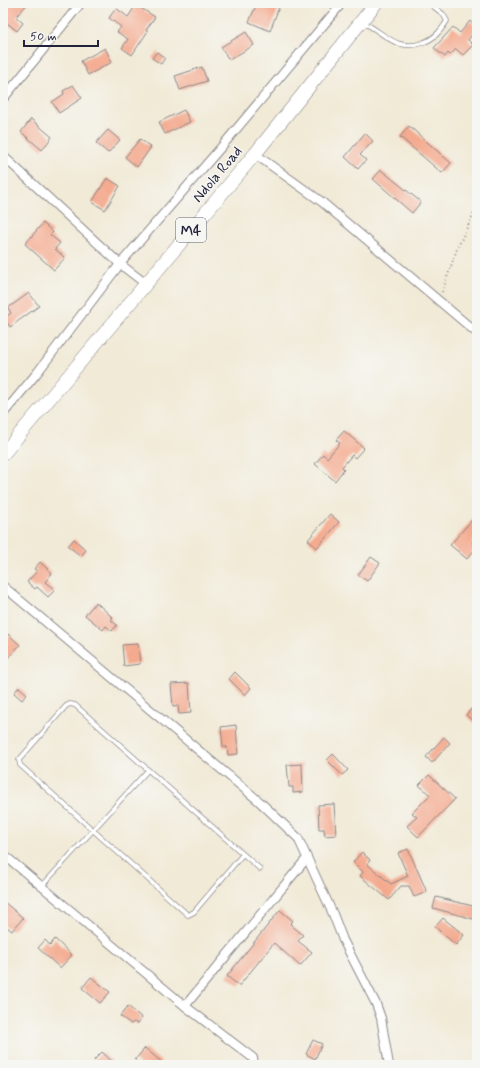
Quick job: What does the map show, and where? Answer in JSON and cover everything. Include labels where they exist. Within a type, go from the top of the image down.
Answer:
[{"type":"main road","name":"Ndola Road","points":[[3,454],[255,154],[376,3]]},
{"type":"street","points":[[3,99],[81,3]]},
{"type":"street","points":[[3,414],[37,373],[120,264],[223,145],[342,3]]},
{"type":"street","points":[[255,154],[322,202],[477,333]]},
{"type":"street","points":[[3,156],[120,264],[146,284]]},
{"type":"street","points":[[3,586],[260,802],[298,838],[333,914],[343,940],[376,1004],[381,1018],[389,1065]]},
{"type":"street","points":[[3,854],[185,1006],[253,1058],[254,1065]]},
{"type":"street","points":[[185,1006],[307,858]]},
{"type":"lane","points":[[360,22],[400,45],[411,47],[435,38],[447,21],[443,14],[429,3]]},
{"type":"lane","points":[[243,854],[194,912],[188,915],[20,765],[19,760],[22,754],[66,706],[70,704],[75,705],[260,869]]},
{"type":"lane","points":[[42,886],[148,770]]},
{"type":"path","points":[[439,301],[457,249],[477,206]]},
{"type":"building","points":[[3,3],[28,3],[16,17],[23,23],[17,31],[3,20]]},
{"type":"building","points":[[257,3],[269,3],[279,7],[270,31],[249,22]]},
{"type":"building","points":[[136,5],[155,17],[146,30],[148,31],[132,55],[122,48],[128,39],[117,32],[121,27],[109,18],[116,8],[128,17]]},
{"type":"building","points":[[470,21],[477,29],[468,40],[473,45],[463,55],[456,49],[450,55],[448,53],[445,57],[434,48],[453,27],[460,33]]},
{"type":"building","points":[[246,32],[254,45],[229,60],[221,47]]},
{"type":"building","points":[[105,48],[112,62],[88,75],[81,61]]},
{"type":"building","points":[[157,52],[165,58],[161,64],[152,58]]},
{"type":"building","points":[[202,67],[207,81],[180,90],[175,76]]},
{"type":"building","points":[[73,85],[82,98],[59,113],[52,102],[64,94],[63,91]]},
{"type":"building","points":[[184,110],[190,122],[165,134],[159,122]]},
{"type":"building","points":[[31,119],[52,137],[42,150],[21,132]]},
{"type":"building","points":[[409,126],[451,163],[442,173],[400,137]]},
{"type":"building","points":[[108,130],[120,140],[108,153],[96,143]]},
{"type":"building","points":[[365,133],[373,141],[360,155],[366,160],[358,169],[345,157]]},
{"type":"building","points":[[140,139],[151,147],[137,167],[125,157]]},
{"type":"building","points":[[381,170],[421,202],[412,213],[373,179]]},
{"type":"building","points":[[107,178],[120,186],[105,210],[92,202]]},
{"type":"building","points":[[43,223],[53,232],[50,235],[60,243],[55,249],[65,258],[54,270],[25,244]]},
{"type":"building","points":[[29,293],[39,306],[10,327],[4,318],[11,313],[8,308]]},
{"type":"building","points":[[344,431],[364,448],[355,458],[352,455],[342,467],[344,469],[335,481],[315,464],[323,454],[327,458],[340,443],[336,440]]},
{"type":"building","points":[[330,514],[339,522],[317,548],[308,540]]},
{"type":"building","points":[[477,514],[477,538],[472,543],[477,547],[467,559],[450,545]]},
{"type":"building","points":[[74,539],[86,550],[81,556],[68,546]]},
{"type":"building","points":[[371,557],[380,563],[367,581],[358,575]]},
{"type":"building","points":[[40,562],[52,573],[45,582],[55,590],[48,597],[37,587],[35,589],[27,582],[37,571],[34,569]]},
{"type":"building","points":[[96,602],[113,618],[111,620],[117,625],[112,631],[106,626],[103,630],[85,615]]},
{"type":"building","points":[[8,634],[20,645],[3,663],[3,640]]},
{"type":"building","points":[[138,644],[140,664],[124,666],[122,645]]},
{"type":"building","points":[[235,672],[251,688],[245,695],[229,679]]},
{"type":"building","points":[[189,683],[191,713],[179,714],[178,706],[173,707],[171,684]]},
{"type":"building","points":[[19,687],[27,694],[22,700],[14,693]]},
{"type":"building","points":[[472,708],[477,712],[477,725],[466,715]]},
{"type":"building","points":[[236,725],[238,754],[228,755],[227,747],[223,747],[221,727]]},
{"type":"building","points":[[444,737],[450,743],[432,763],[426,757]]},
{"type":"building","points":[[333,754],[348,770],[342,775],[327,760]]},
{"type":"building","points":[[302,764],[303,792],[293,793],[293,787],[289,787],[287,765]]},
{"type":"building","points":[[429,775],[455,799],[418,837],[407,826],[417,817],[412,813],[430,795],[419,785]]},
{"type":"building","points":[[334,804],[336,835],[325,836],[324,829],[319,829],[318,805]]},
{"type":"building","points":[[408,849],[427,892],[414,897],[409,886],[401,886],[389,900],[360,876],[363,872],[353,862],[362,852],[370,860],[367,864],[391,884],[408,876],[398,853]]},
{"type":"building","points":[[436,897],[477,907],[477,920],[433,908]]},
{"type":"building","points":[[3,901],[23,918],[12,931],[3,924]]},
{"type":"building","points":[[280,910],[293,921],[290,924],[303,935],[298,941],[312,952],[300,966],[274,943],[239,986],[227,976]]},
{"type":"building","points":[[443,918],[464,935],[456,945],[435,927]]},
{"type":"building","points":[[55,939],[72,955],[60,968],[38,948],[45,940],[50,945]]},
{"type":"building","points":[[91,977],[110,992],[100,1003],[82,988]]},
{"type":"building","points":[[128,1006],[142,1018],[137,1024],[134,1022],[131,1024],[120,1016]]},
{"type":"building","points":[[313,1040],[322,1044],[315,1059],[306,1054]]},
{"type":"building","points":[[145,1048],[165,1065],[141,1065],[135,1060]]},
{"type":"building","points":[[102,1052],[116,1065],[99,1065],[94,1060]]}]
